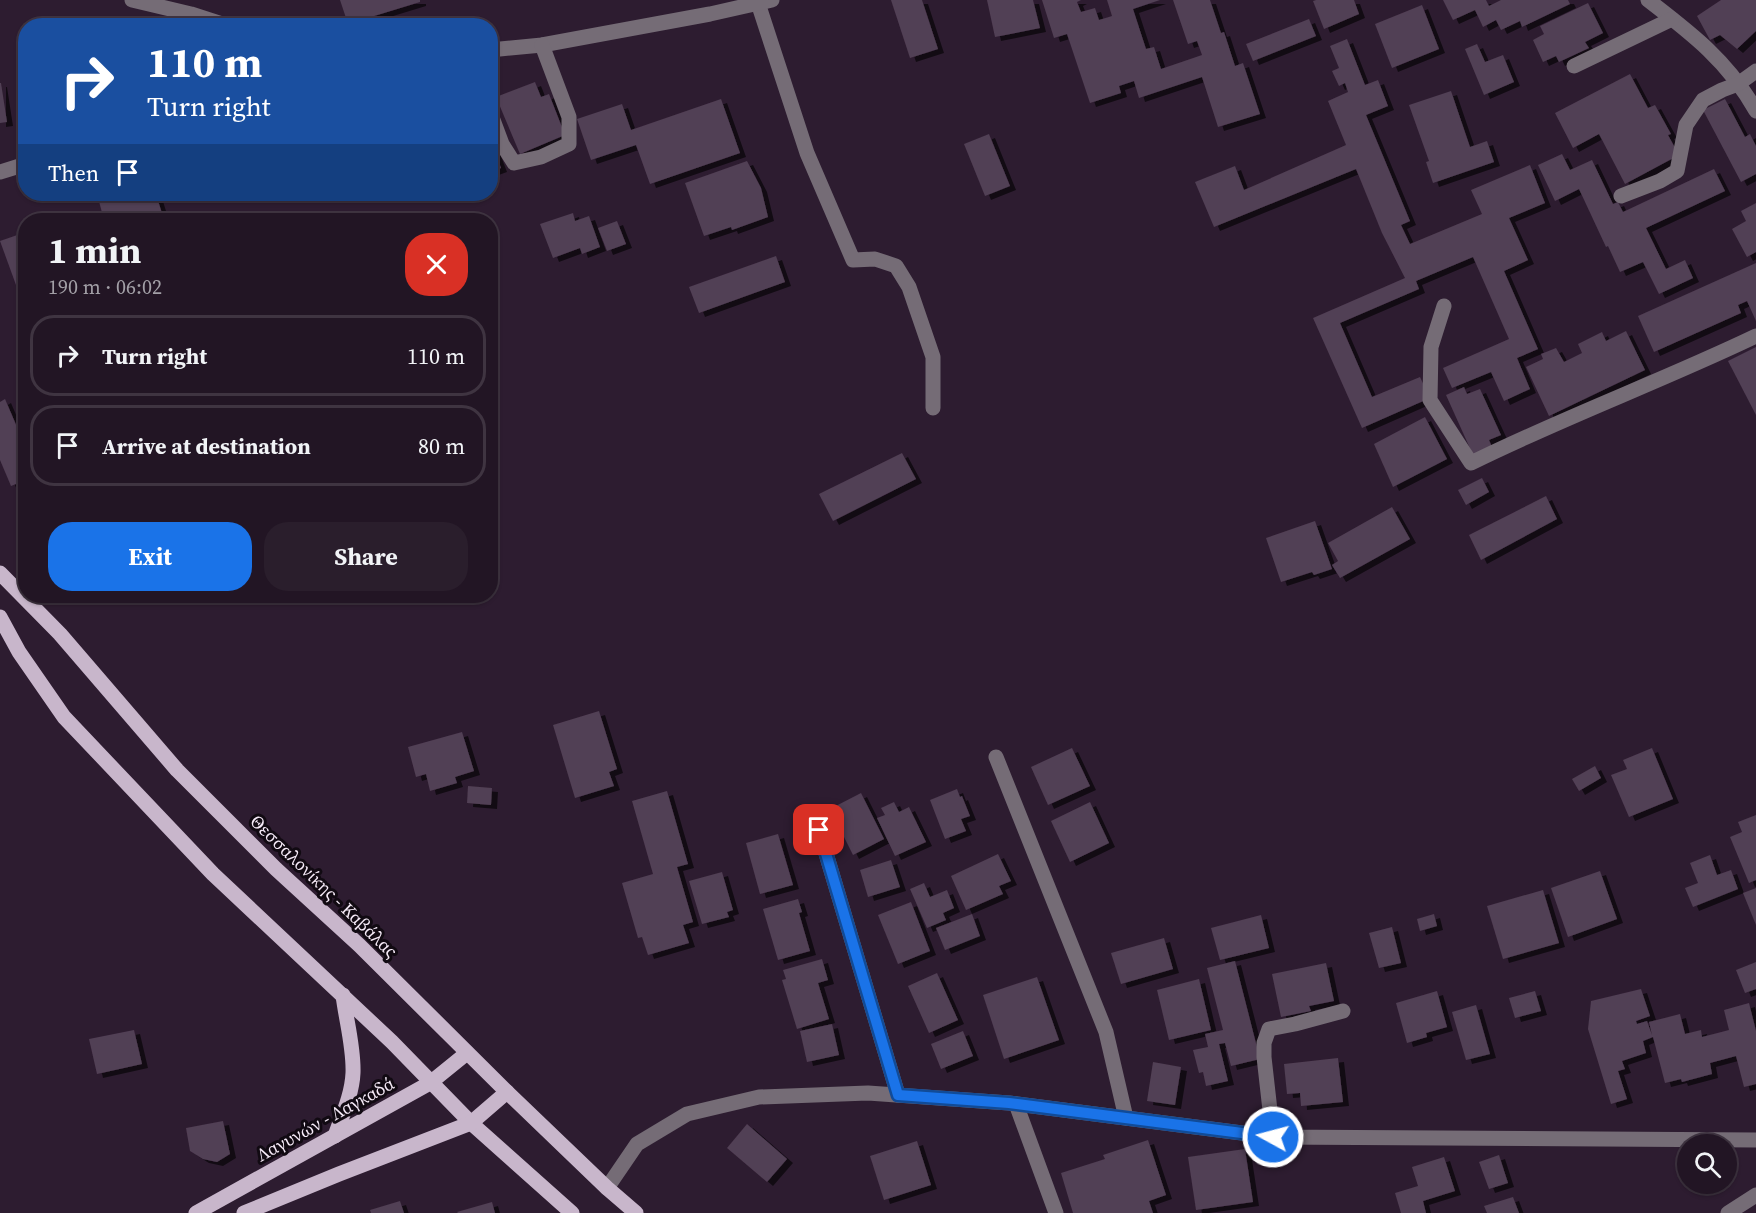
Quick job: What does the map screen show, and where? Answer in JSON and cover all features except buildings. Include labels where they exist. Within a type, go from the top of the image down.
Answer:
[{"type":"main road","name":"Θεσσαλονίκης - Καβάλας","points":[[0,573],[18,591]]},
{"type":"main road","name":"Θεσσαλονίκης - Καβάλας","points":[[30,603],[60,634],[177,770],[276,869],[359,945],[507,1092],[636,1213]]},
{"type":"main road","points":[[0,617],[18,652],[64,717],[213,874],[392,1042],[471,1123],[572,1213]]},
{"type":"main road","points":[[335,1136],[346,1107],[353,1074],[342,995]]},
{"type":"main road","name":"Λαγυνών - Λαγκαδά","points":[[196,1213],[430,1083],[467,1053]]},
{"type":"main road","points":[[244,1213],[471,1123],[507,1092]]},
{"type":"street","points":[[132,0],[203,18]]},
{"type":"street","points":[[1648,0],[1704,44],[1725,66],[1756,111]]},
{"type":"street","points":[[498,49],[542,45],[765,2],[807,153],[853,260],[875,259],[896,266],[909,287],[933,357],[933,408]]},
{"type":"street","points":[[1574,66],[1672,19]]},
{"type":"street","points":[[498,133],[514,163],[541,157],[569,144],[569,117],[542,45]]},
{"type":"street","points":[[1621,196],[1660,181],[1677,171],[1686,125],[1703,100],[1738,84],[1756,71]]},
{"type":"street","points":[[0,172],[18,166]]},
{"type":"street","points":[[1444,306],[1431,347],[1430,400],[1471,463],[1756,336]]},
{"type":"street","points":[[996,757],[1106,1032],[1126,1118]]},
{"type":"street","points":[[819,830],[898,1095]]},
{"type":"street","points":[[1273,1137],[1264,1050],[1269,1029],[1343,1011]]},
{"type":"street","points":[[607,1188],[637,1144],[687,1114],[759,1097],[868,1093],[1016,1104],[1273,1137],[1756,1140]]},
{"type":"street","points":[[1016,1104],[1056,1213]]},
{"type":"street","points":[[1728,1213],[1756,1195]]},
{"type":"route","points":[[819,830],[898,1095],[1009,1103],[1273,1137]]}]
